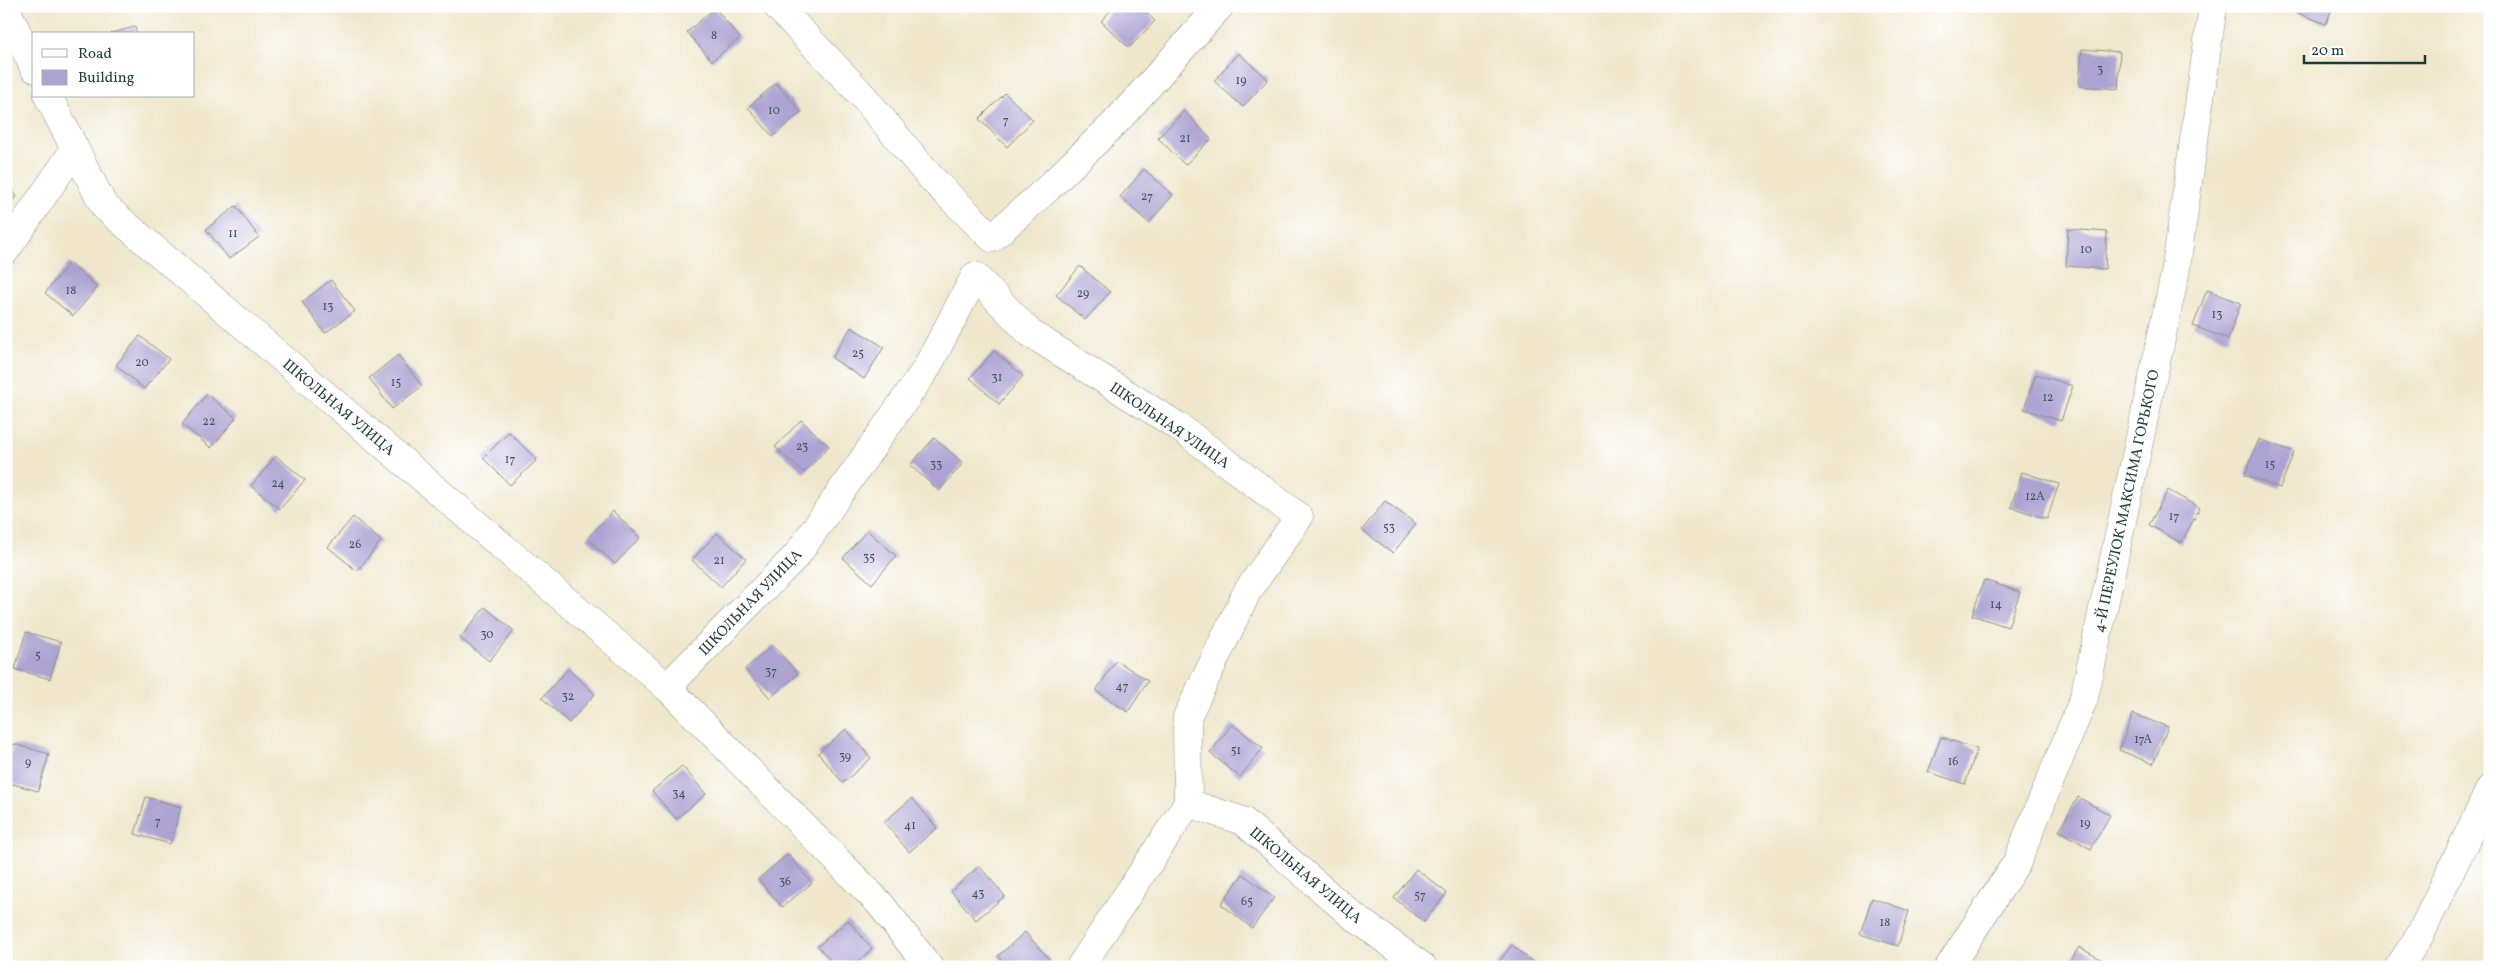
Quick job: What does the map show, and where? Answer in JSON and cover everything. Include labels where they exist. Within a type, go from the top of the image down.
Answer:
[{"type":"street","points":[[777,6],[861,94],[931,178],[992,238]]},
{"type":"street","points":[[975,276],[992,238],[1047,189],[1116,122],[1220,6]]},
{"type":"street","name":"4-Й ПЕРЕУЛОК МАКСИМА ГОРЬКОГО","points":[[1949,967],[2017,862],[2084,698],[2175,274],[2214,6]]},
{"type":"street","points":[[6,9],[32,64]]},
{"type":"street","name":"ШКОЛЬНАЯ УЛИЦА","points":[[49,98],[104,206],[667,687],[881,905],[930,967]]},
{"type":"street","points":[[6,250],[75,149]]},
{"type":"street","name":"ШКОЛЬНАЯ УЛИЦА","points":[[667,687],[797,555],[926,369],[975,276],[1030,333],[1179,427],[1299,516],[1247,592],[1187,717],[1188,803],[1243,821],[1353,916],[1423,967]]},
{"type":"street","points":[[2399,967],[2420,935],[2490,789]]},
{"type":"street","points":[[1080,967],[1188,803]]},
{"type":"building","points":[[1115,6],[1139,6],[1155,21],[1129,48],[1101,21]]},
{"type":"building","points":[[2293,6],[2333,6],[2326,24],[2292,11]]},
{"type":"building","points":[[715,8],[740,38],[712,61],[687,32]]},
{"type":"building","points":[[135,27],[136,32],[115,32]]},
{"type":"building","points":[[2082,49],[2120,52],[2118,89],[2079,86]]},
{"type":"building","points":[[1238,53],[1268,79],[1243,107],[1214,81]]},
{"type":"building","points":[[776,83],[801,112],[773,137],[748,107]]},
{"type":"building","points":[[1005,93],[1033,120],[1007,147],[979,119]]},
{"type":"building","points":[[1184,111],[1211,139],[1185,165],[1158,138]]},
{"type":"building","points":[[1144,169],[1173,195],[1149,223],[1120,197]]},
{"type":"building","points":[[6,179],[17,197],[6,203]]},
{"type":"building","points":[[236,206],[259,237],[229,259],[206,229]]},
{"type":"building","points":[[2068,229],[2107,232],[2105,269],[2066,266]]},
{"type":"building","points":[[69,263],[98,287],[73,316],[45,293]]},
{"type":"building","points":[[1080,266],[1110,292],[1085,320],[1056,295]]},
{"type":"building","points":[[331,280],[355,311],[325,333],[302,302]]},
{"type":"building","points":[[2207,290],[2241,303],[2228,339],[2193,326]]},
{"type":"building","points":[[851,327],[884,347],[864,379],[832,358]]},
{"type":"building","points":[[140,336],[169,359],[144,389],[116,365]]},
{"type":"building","points":[[994,351],[1023,376],[999,404],[970,378]]},
{"type":"building","points":[[398,355],[422,386],[392,409],[369,378]]},
{"type":"building","points":[[2036,374],[2073,386],[2061,421],[2024,409]]},
{"type":"building","points":[[207,394],[236,418],[211,448],[182,424]]},
{"type":"building","points":[[801,420],[829,446],[804,473],[775,447]]},
{"type":"building","points":[[509,432],[537,460],[510,485],[483,458]]},
{"type":"building","points":[[934,438],[963,463],[939,491],[910,465]]},
{"type":"building","points":[[2259,439],[2294,452],[2280,488],[2245,475]]},
{"type":"building","points":[[276,456],[305,480],[280,509],[251,486]]},
{"type":"building","points":[[2022,472],[2059,484],[2047,519],[2011,507]]},
{"type":"building","points":[[2168,490],[2200,508],[2181,543],[2149,525]]},
{"type":"building","points":[[1385,501],[1416,524],[1393,553],[1362,530]]},
{"type":"building","points":[[613,511],[640,538],[615,564],[587,538]]},
{"type":"building","points":[[353,517],[381,541],[357,571],[328,547]]},
{"type":"building","points":[[867,530],[896,556],[872,584],[843,558]]},
{"type":"building","points":[[717,533],[746,559],[721,587],[692,560]]},
{"type":"building","points":[[1984,580],[2020,592],[2008,627],[1972,615]]},
{"type":"building","points":[[485,607],[514,631],[489,661],[460,638]]},
{"type":"building","points":[[26,632],[61,642],[50,679],[15,669]]},
{"type":"building","points":[[773,645],[798,674],[770,698],[745,669]]},
{"type":"building","points":[[1116,660],[1148,681],[1128,712],[1096,691]]},
{"type":"building","points":[[568,669],[595,694],[569,723],[542,698]]},
{"type":"building","points":[[2133,714],[2168,727],[2153,764],[2119,750]]},
{"type":"building","points":[[1232,724],[1263,748],[1240,777],[1210,753]]},
{"type":"building","points":[[846,729],[871,758],[843,783],[818,753]]},
{"type":"building","points":[[1941,737],[1977,749],[1965,784],[1928,772]]},
{"type":"building","points":[[14,744],[49,754],[38,791],[6,782],[6,769]]},
{"type":"building","points":[[682,766],[706,794],[676,819],[652,791]]},
{"type":"building","points":[[146,797],[181,807],[170,844],[135,834]]},
{"type":"building","points":[[2078,797],[2110,815],[2091,849],[2059,831]]},
{"type":"building","points":[[912,798],[937,828],[909,852],[884,822]]},
{"type":"building","points":[[788,854],[812,883],[782,907],[758,879]]},
{"type":"building","points":[[979,866],[1005,896],[976,920],[951,891]]},
{"type":"building","points":[[1416,869],[1447,893],[1424,922],[1394,898]]},
{"type":"building","points":[[1243,874],[1274,898],[1252,928],[1221,904]]},
{"type":"building","points":[[1872,898],[1909,911],[1898,946],[1860,934]]},
{"type":"building","points":[[848,920],[872,949],[851,967],[836,967],[818,946]]},
{"type":"building","points":[[1025,932],[1051,961],[1044,967],[1007,967],[998,956]]},
{"type":"building","points":[[1512,945],[1539,967],[1495,967]]},
{"type":"building","points":[[2079,947],[2111,965],[2110,967],[2067,967]]}]
